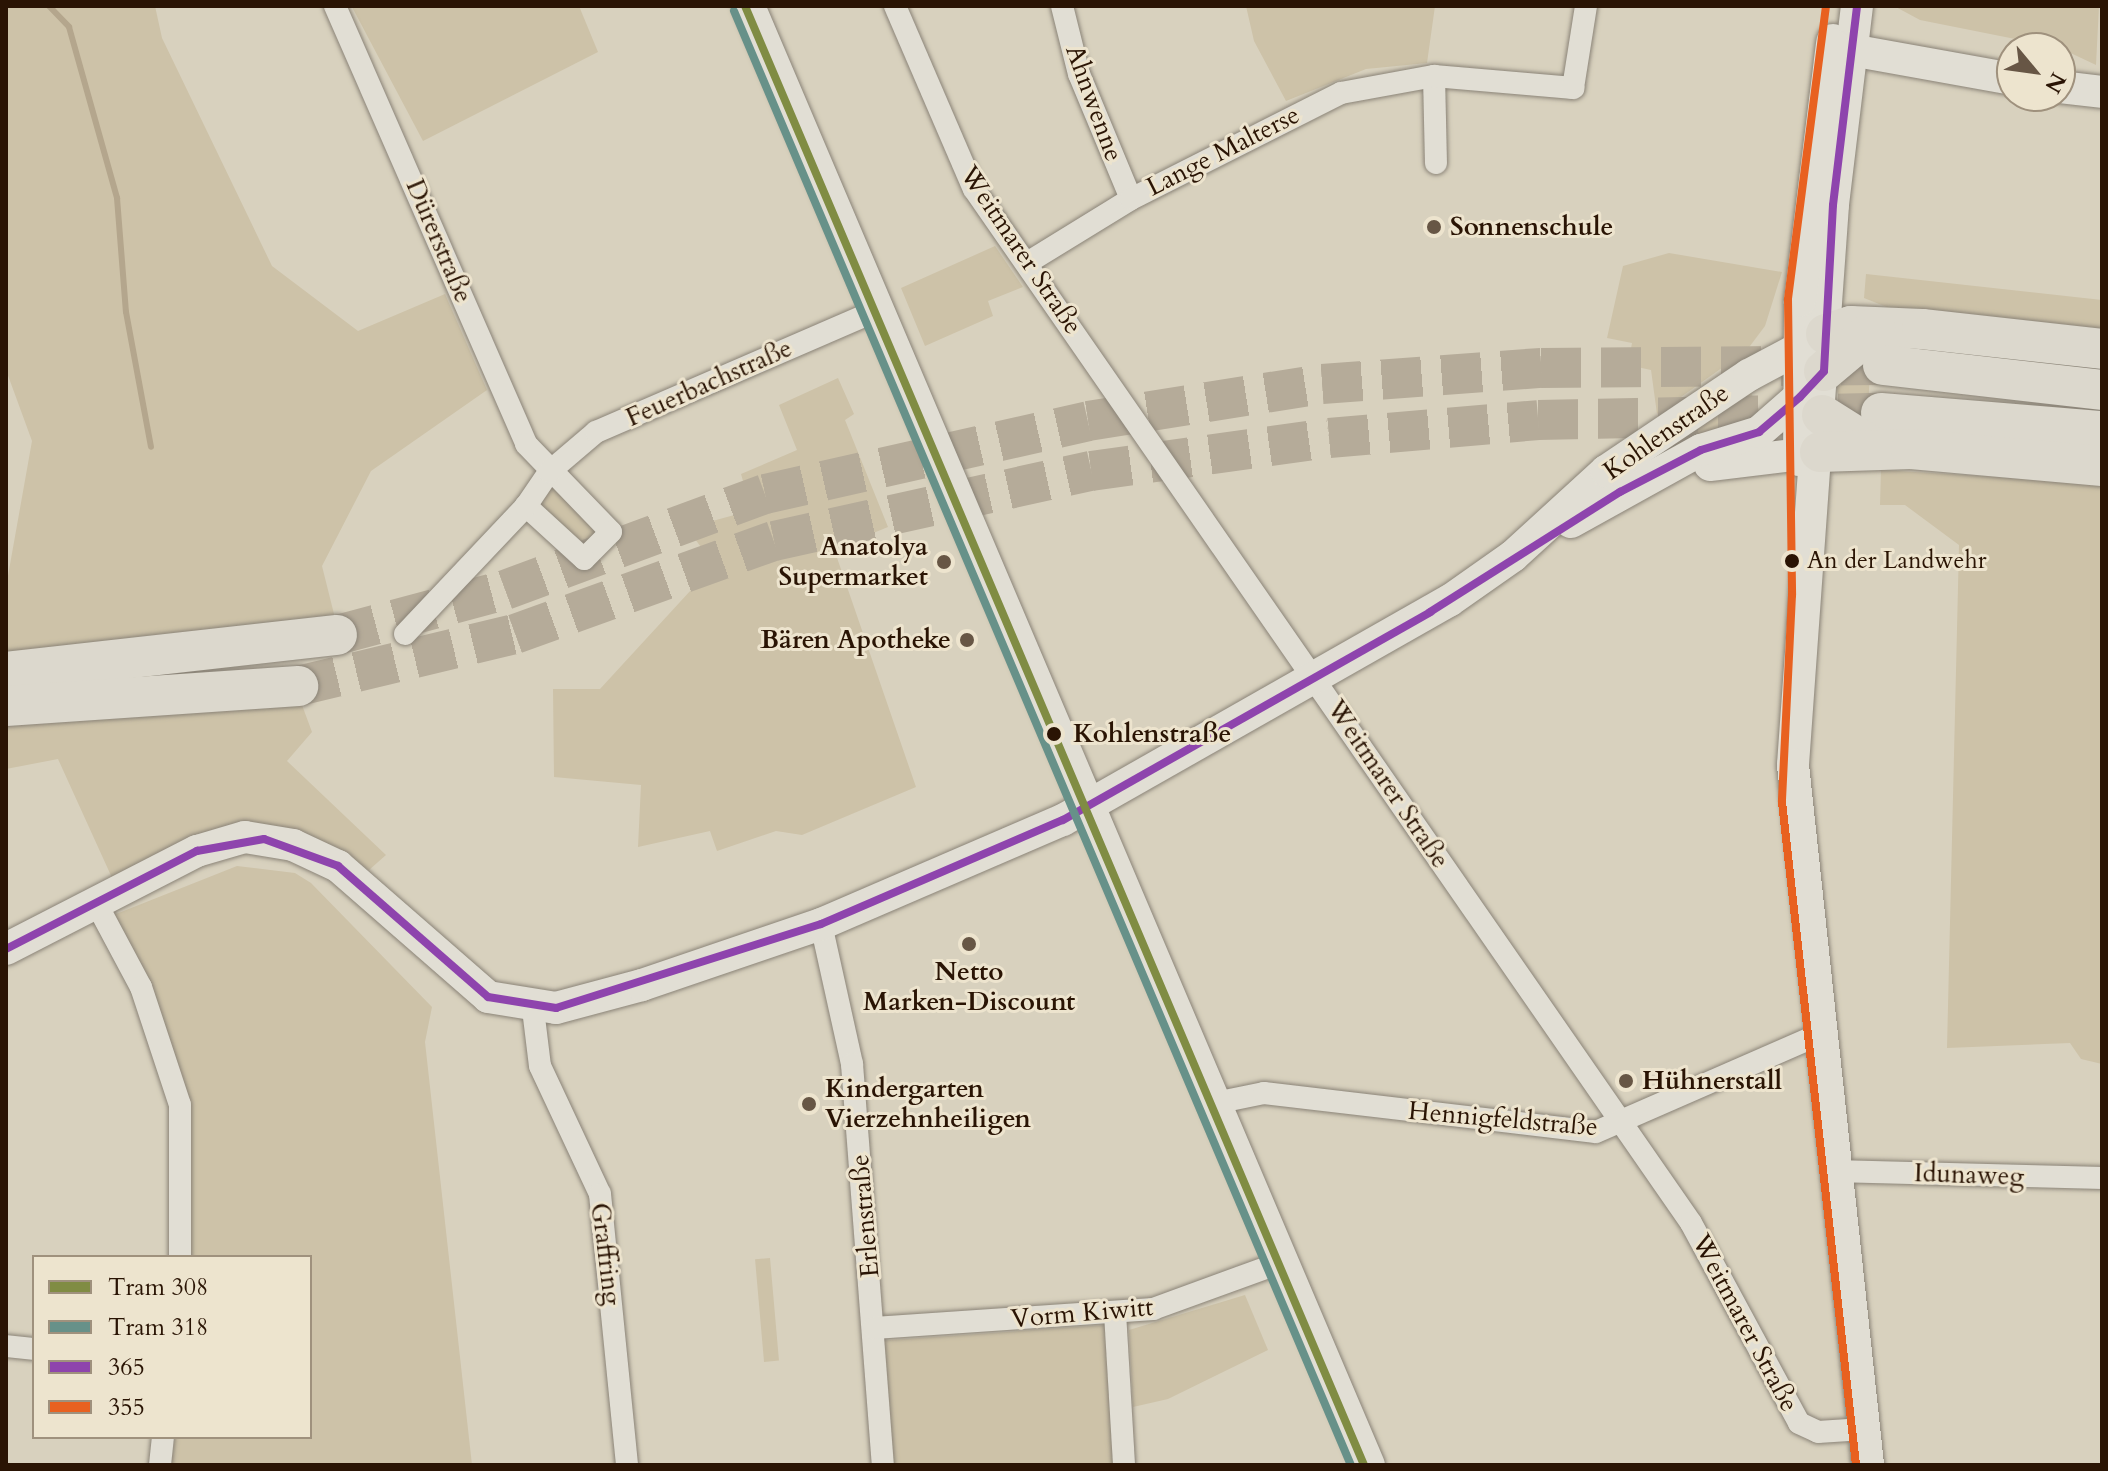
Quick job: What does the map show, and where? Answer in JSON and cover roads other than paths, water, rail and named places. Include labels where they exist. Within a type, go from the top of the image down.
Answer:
[{"type":"highway","points":[[1879,346],[2102,390]]},
{"type":"highway","points":[[2102,349],[1879,346],[1813,396],[1877,430],[2102,466]]},
{"type":"highway","points":[[1877,430],[2102,431]]},
{"type":"highway","points":[[6,672],[337,635]]},
{"type":"highway","points":[[6,706],[298,686]]},
{"type":"street","name":"Dürerstraße","points":[[335,6],[526,444],[549,472]]},
{"type":"street","points":[[749,6],[1369,1465]]},
{"type":"street","name":"Weitmarer Straße","points":[[895,6],[974,189],[1317,678],[1617,1126],[1691,1223],[1799,1423],[1818,1432],[1864,1429]]},
{"type":"street","name":"Ahnwenne","points":[[1062,6],[1079,74],[1131,199]]},
{"type":"street","name":"Lange Malterse","points":[[1027,263],[1131,199],[1341,93],[1434,76],[1573,88],[1586,6]]},
{"type":"street","points":[[1846,27],[1996,57]]},
{"type":"street","points":[[1846,27],[1996,74]]},
{"type":"street","points":[[1846,27],[1813,396],[1794,802],[1868,1465]]},
{"type":"street","points":[[1434,76],[1436,163]]},
{"type":"street","name":"Feuerbachstraße","points":[[405,634],[526,506],[549,472],[596,432],[878,310]]},
{"type":"street","name":"Kohlenstraße","points":[[1749,375],[1813,396]]},
{"type":"street","name":"Kohlenstraße","points":[[1749,375],[1813,396]]},
{"type":"street","name":"Kohlenstraße","points":[[1513,556],[1606,471],[1749,375]]},
{"type":"street","name":"Kohlenstraße","points":[[1633,486],[1711,465],[1813,396]]},
{"type":"street","name":"Kohlenstraße","points":[[533,1009],[622,992],[821,924],[1063,820],[1086,800],[1317,678],[1513,556],[1633,486],[1759,432],[1813,396]]},
{"type":"street","points":[[526,506],[584,559],[611,532],[549,472]]},
{"type":"street","points":[[6,949],[95,901],[213,844],[245,837],[293,845],[338,866],[464,981],[488,997],[533,1009]]},
{"type":"street","points":[[95,901],[141,987],[180,1105],[180,1255]]},
{"type":"street","name":"Erlenstraße","points":[[821,924],[852,1064],[883,1465]]},
{"type":"street","name":"Graffring","points":[[533,1009],[540,1066],[600,1194],[627,1465]]},
{"type":"street","name":"Hennigfeldstraße","points":[[1215,1103],[1264,1093],[1596,1132],[1617,1126],[1820,1034]]},
{"type":"street","name":"Idunaweg","points":[[1835,1171],[2102,1178]]},
{"type":"street","name":"Vorm Kiwitt","points":[[874,1328],[1115,1313],[1195,1300],[1282,1262]]},
{"type":"street","points":[[1115,1313],[1124,1465]]},
{"type":"street","points":[[6,1346],[32,1349]]},
{"type":"street","points":[[160,1465],[163,1439]]},
{"type":"waterway","points":[[49,6],[69,27],[117,198],[126,312],[151,447]]},
{"type":"tunnel","points":[[337,635],[505,590],[765,494],[1088,421],[1322,384],[1541,368],[1883,365]]},
{"type":"tunnel","points":[[298,686],[515,634],[774,541],[1091,471],[1329,438],[1538,420],[1881,413]]},
{"type":"tram line","name":"308","points":[[745,6],[1364,1465]]},
{"type":"tram line","name":"318","points":[[734,11],[1351,1465]]},
{"type":"place","name":"Sonnenschule","points":[[1434,227]]},
{"type":"place","name":"An der Landwehr","points":[[1792,561]]},
{"type":"place","name":"Anatolya Supermarket","points":[[944,562]]},
{"type":"place","name":"Bären Apotheke","points":[[967,640]]},
{"type":"place","name":"Kohlenstraße","points":[[1054,734]]},
{"type":"place","name":"Netto Marken-Discount","points":[[969,944]]},
{"type":"place","name":"Hühnerstall","points":[[1626,1081]]},
{"type":"place","name":"Kindergarten Vierzehnheiligen","points":[[809,1104]]}]
